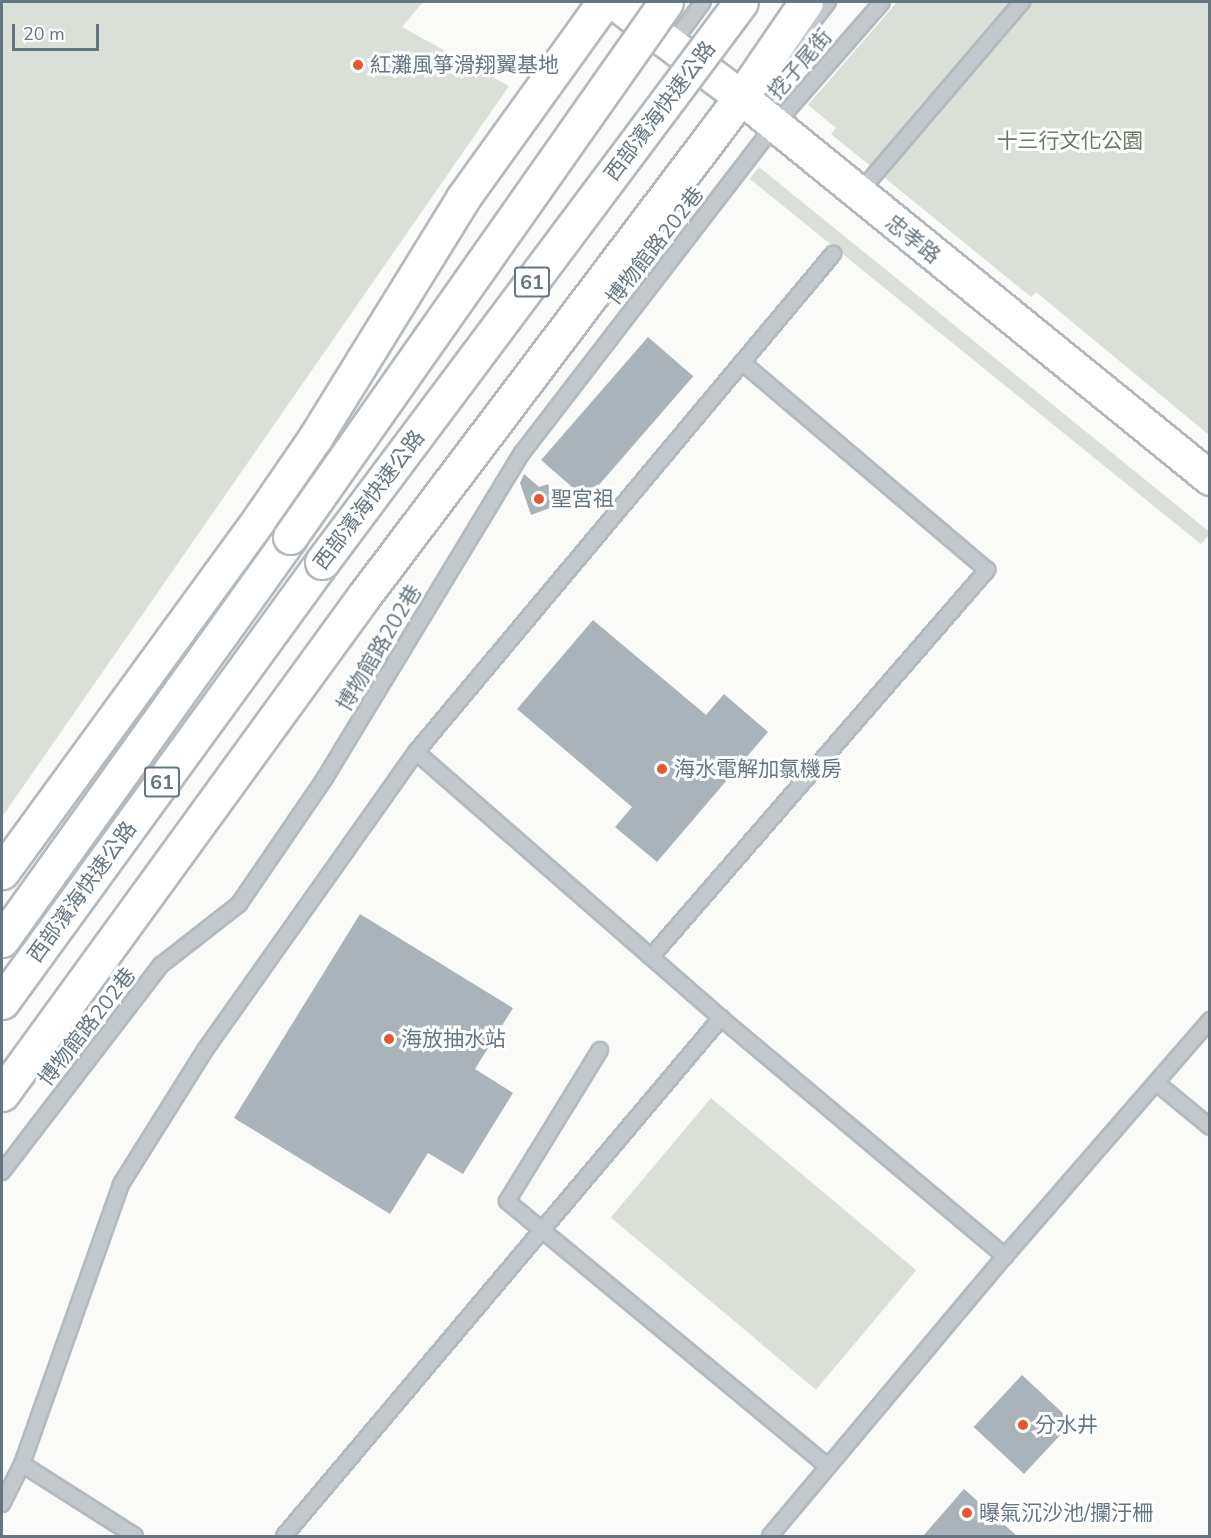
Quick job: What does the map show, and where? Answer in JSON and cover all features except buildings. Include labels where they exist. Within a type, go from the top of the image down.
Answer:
[{"type":"main road","points":[[2,872],[315,438],[463,198],[604,2]]},
{"type":"main road","name":"忠孝路","points":[[614,2],[741,97],[1209,478]]},
{"type":"main road","name":"西部濱海快速公路","points":[[2,940],[666,2]]},
{"type":"main road","name":"西部濱海快速公路","points":[[2,1002],[315,572],[741,2]]},
{"type":"main road","points":[[2,1094],[363,596],[426,517],[741,97],[806,2]]},
{"type":"lane","points":[[672,44],[703,2]]},
{"type":"lane","points":[[741,97],[782,62],[828,2]]},
{"type":"lane","name":"挖子尾街","points":[[774,126],[882,2]]},
{"type":"lane","points":[[858,194],[1022,2]]},
{"type":"lane","name":"博物館路202巷","points":[[2,1172],[161,965],[239,904],[325,778],[522,453],[774,126]]},
{"type":"lane","points":[[2,1504],[22,1464],[122,1184],[205,1050],[416,752],[833,254]]},
{"type":"lane","points":[[651,957],[987,570],[742,362]]},
{"type":"lane","points":[[416,752],[721,1018],[1005,1256]]},
{"type":"lane","points":[[284,1536],[721,1018]]},
{"type":"lane","points":[[770,1536],[1005,1256],[1158,1084],[1209,1020]]},
{"type":"lane","points":[[600,1050],[507,1201],[827,1466]]},
{"type":"lane","points":[[1158,1084],[1209,1127]]},
{"type":"lane","points":[[22,1464],[135,1536]]},
{"type":"green space","points":[[2,2],[423,2],[402,27],[509,86],[2,817]]},
{"type":"green space","name":"十三行文化公園","points":[[897,2],[1209,2],[1209,435],[1036,292],[1031,297],[831,134],[836,128],[808,105]]},
{"type":"green space","points":[[759,167],[1210,532],[1201,544],[750,179]]},
{"type":"green space","points":[[711,1098],[916,1270],[816,1390],[611,1218]]},
{"type":"place","name":"紅灘風箏滑翔翼基地","points":[[358,65]]},
{"type":"place","name":"聖宮祖","points":[[539,499]]},
{"type":"place","name":"海水電解加氯機房","points":[[662,769]]},
{"type":"place","name":"海放抽水站","points":[[389,1039]]},
{"type":"place","name":"分水井","points":[[1023,1425]]},
{"type":"place","name":"曝氣沉沙池/攔汙柵","points":[[967,1513]]}]
